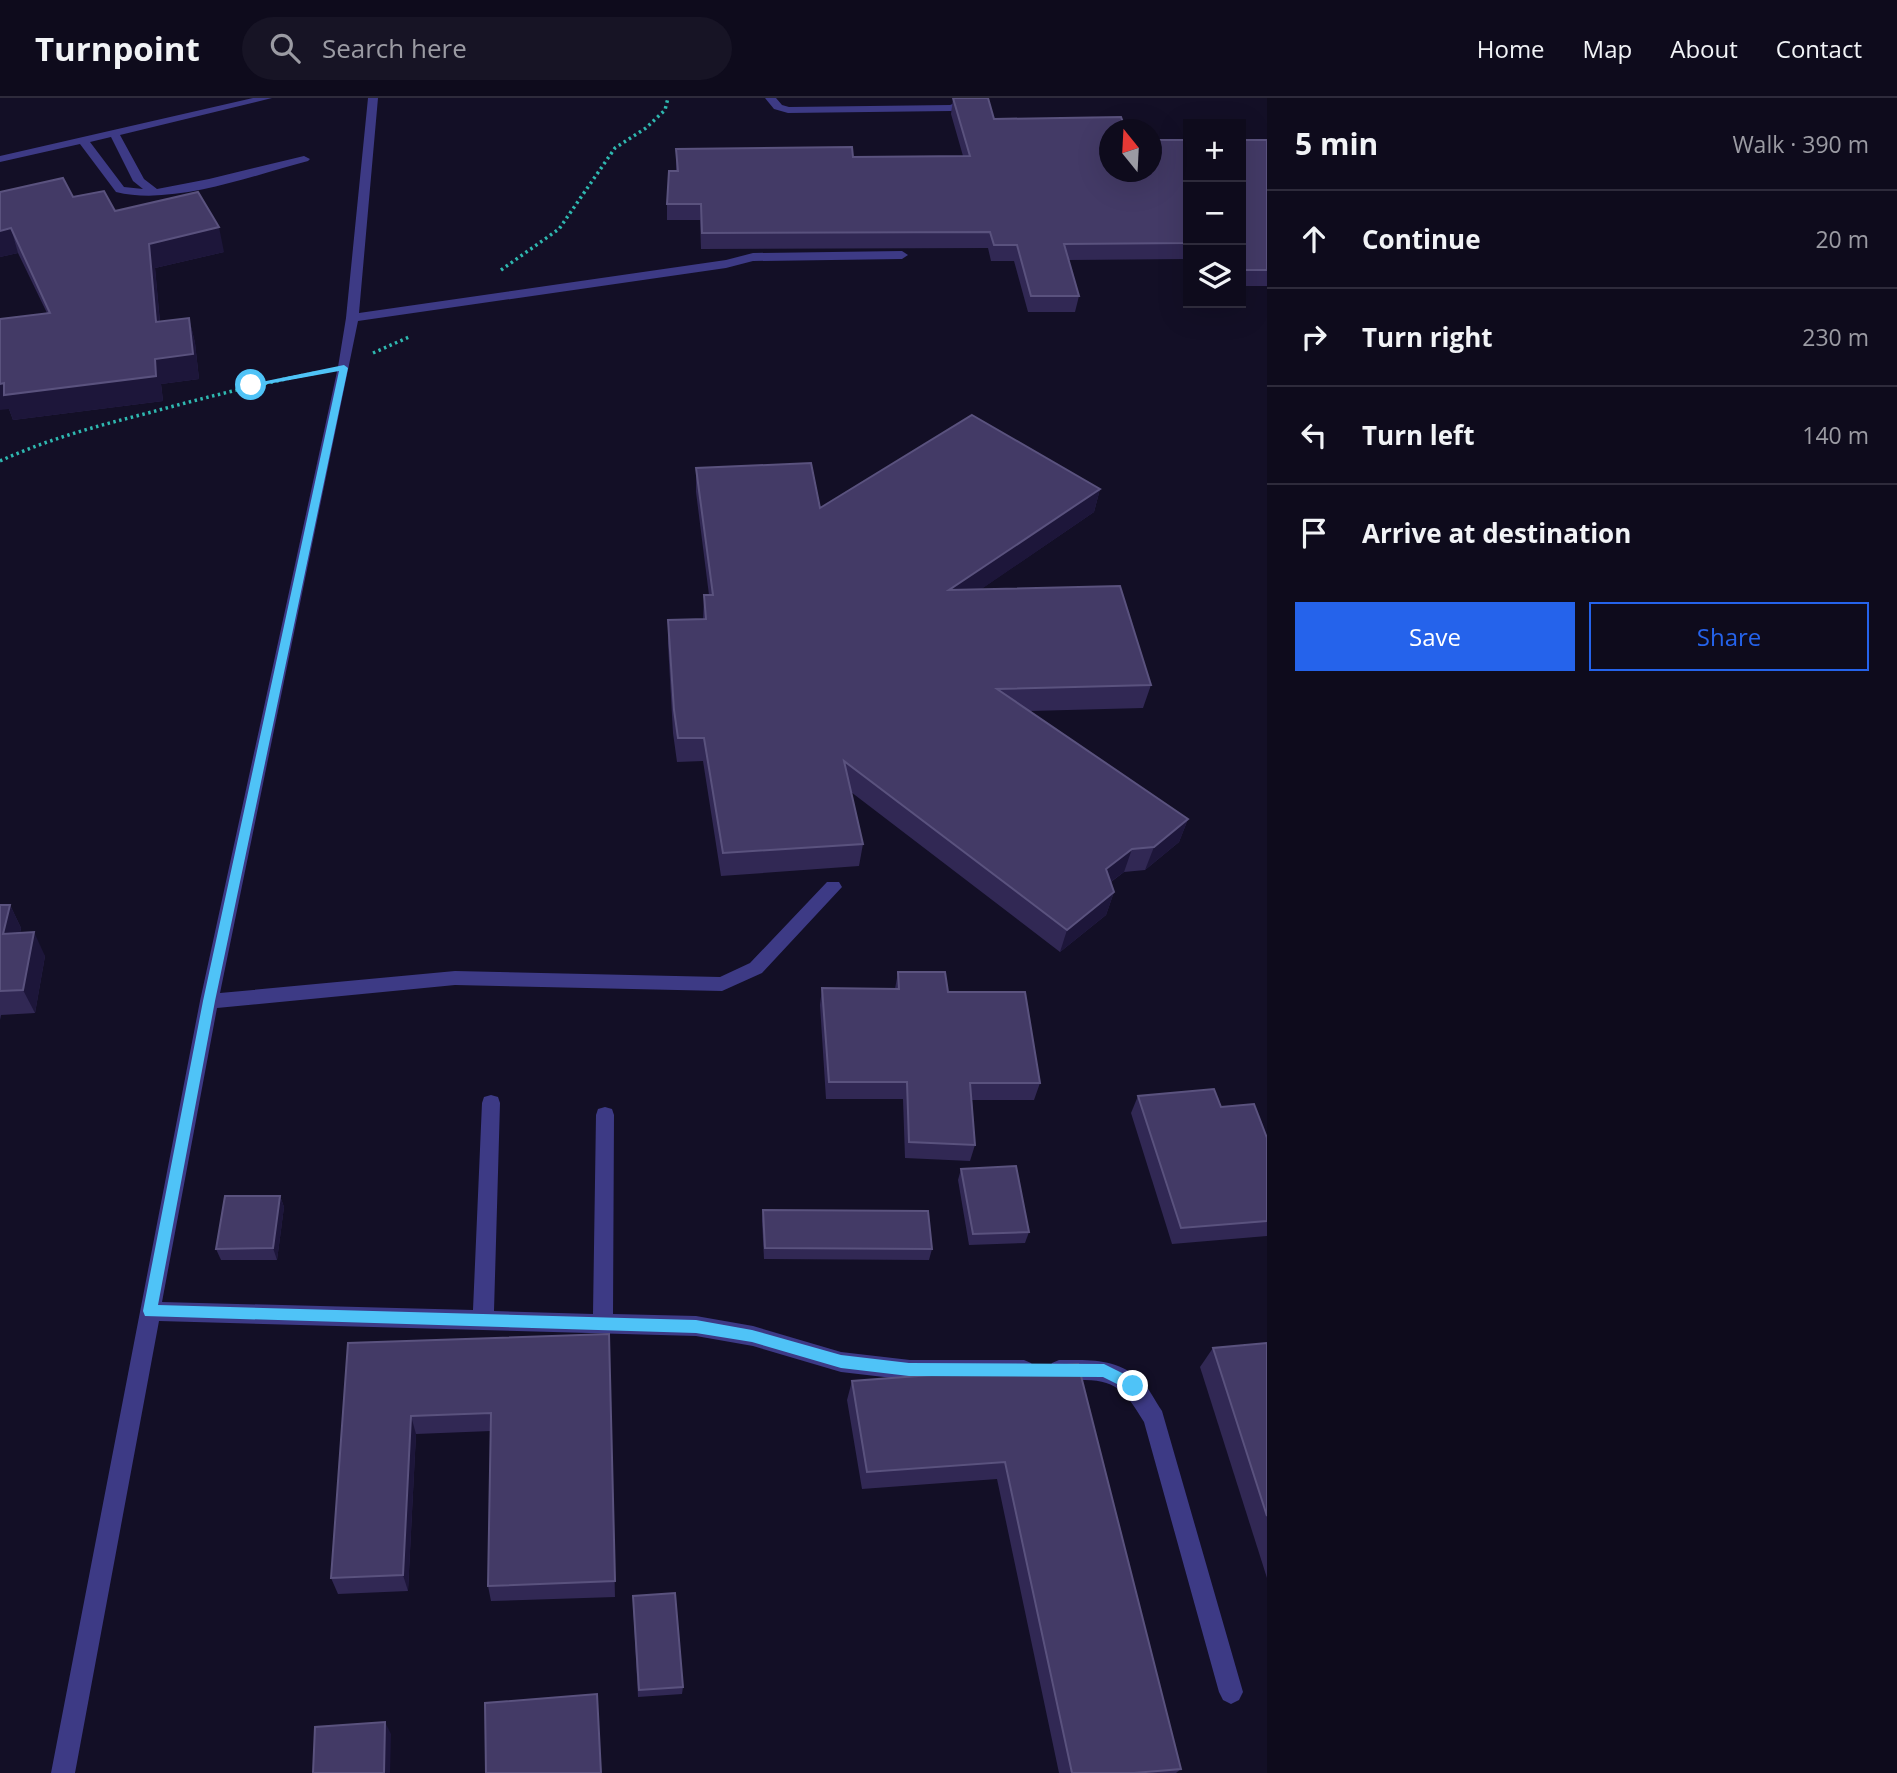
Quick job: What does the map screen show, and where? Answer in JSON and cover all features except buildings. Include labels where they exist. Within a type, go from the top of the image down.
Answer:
[{"type":"street","points":[[0,159],[267,98]]},
{"type":"street","points":[[63,1773],[209,1001],[344,368],[352,318],[373,98]]},
{"type":"street","points":[[771,98],[778,107],[788,110],[951,108],[975,98]]},
{"type":"street","points":[[114,133],[139,181],[155,193]]},
{"type":"street","points":[[83,140],[120,190],[128,194],[155,193],[304,159]]},
{"type":"street","points":[[352,318],[699,268],[753,257],[902,255]]},
{"type":"street","points":[[209,1001],[455,978],[722,984],[756,968],[832,887]]},
{"type":"street","points":[[483,1321],[491,1103]]},
{"type":"street","points":[[603,1324],[606,1115]]},
{"type":"street","points":[[150,1311],[696,1326],[752,1336],[841,1362],[909,1370],[1104,1370],[1133,1386],[1154,1418],[1231,1692]]},
{"type":"path","points":[[458,301],[559,229],[615,148],[656,119],[665,110],[668,98]]},
{"type":"path","points":[[0,461],[37,443],[109,423],[251,385],[344,368],[410,337]]},
{"type":"route","points":[[251,385],[344,368],[209,1001],[150,1311],[696,1326],[752,1336],[841,1362],[909,1370],[1104,1370],[1133,1386]]}]
